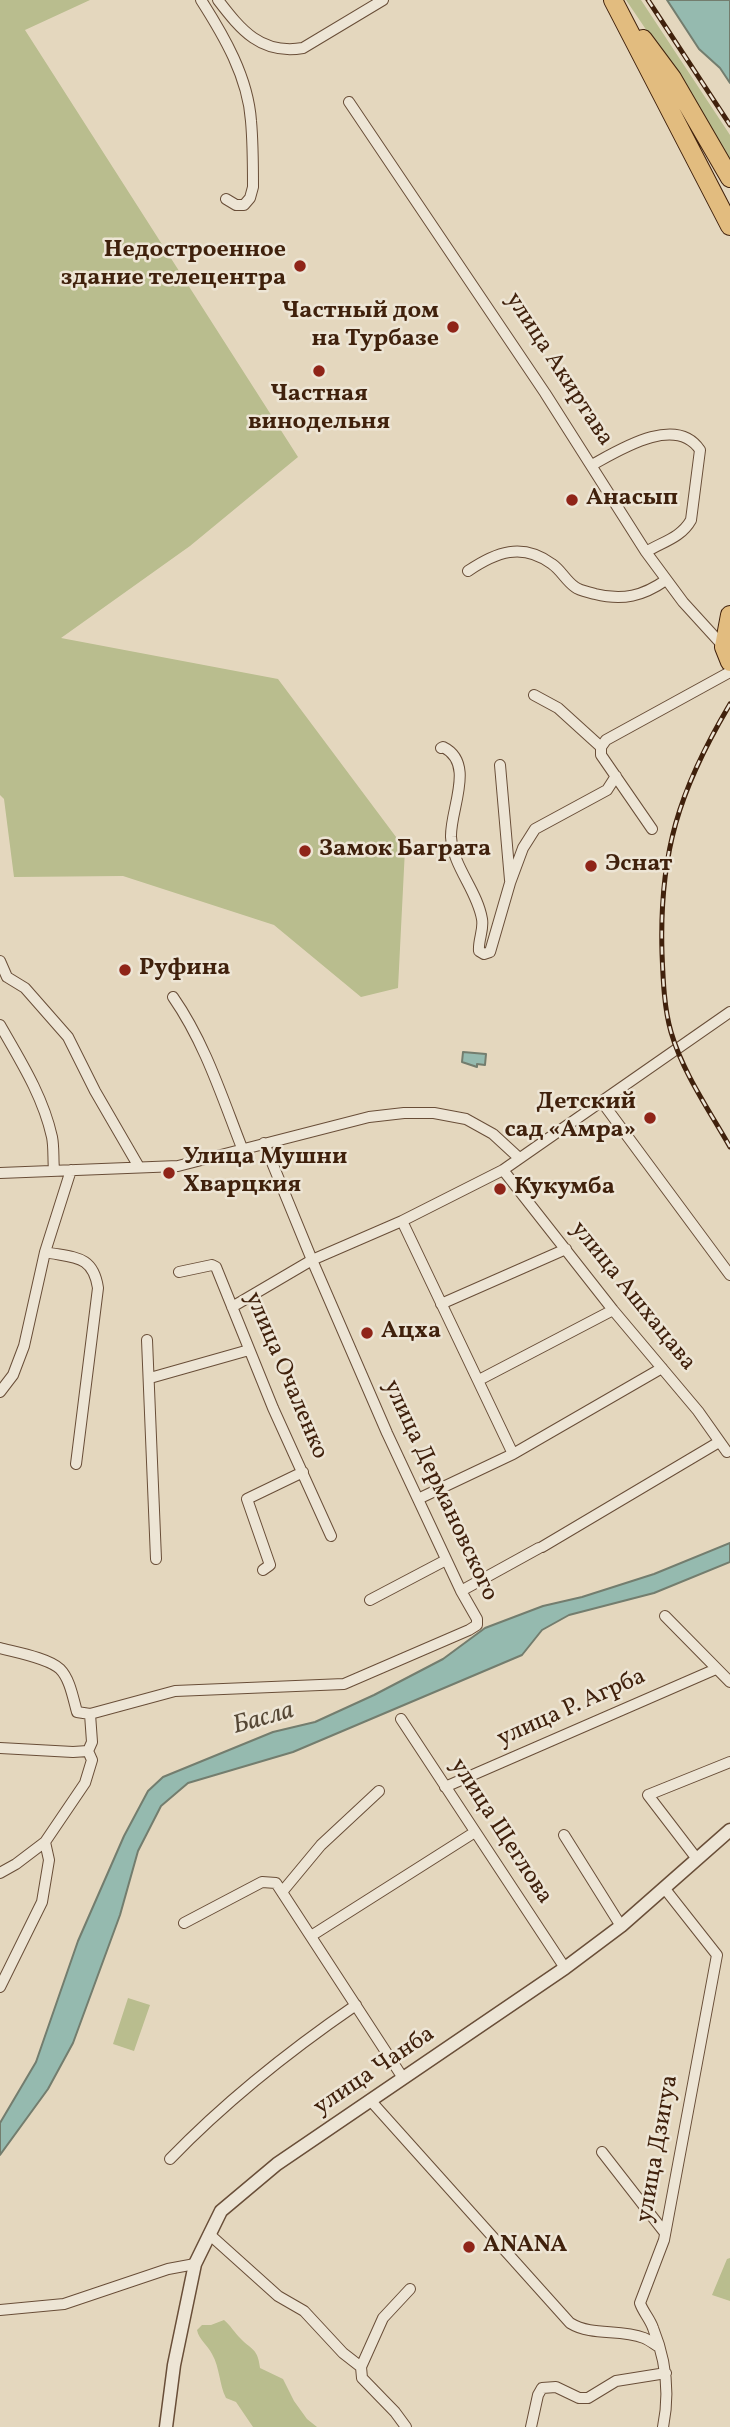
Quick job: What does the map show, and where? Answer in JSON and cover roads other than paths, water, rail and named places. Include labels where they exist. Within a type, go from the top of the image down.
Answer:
[{"type":"highway","points":[[614,0],[651,59],[730,226]]},
{"type":"highway","points":[[651,59],[672,78],[730,178]]},
{"type":"highway","points":[[727,654],[730,615]]},
{"type":"street","points":[[201,0],[226,38],[245,90],[251,119],[253,187],[250,198],[244,205],[236,205],[226,199]]},
{"type":"street","points":[[218,0],[241,29],[255,39],[272,47],[290,50],[303,48],[383,0]]},
{"type":"street","name":"улица Акиртава","points":[[349,102],[592,465],[623,519],[666,580],[727,654]]},
{"type":"street","points":[[592,465],[625,446],[662,434],[695,442],[700,450],[691,520],[685,530],[674,538],[646,552]]},
{"type":"street","points":[[468,571],[484,560],[516,550],[531,553],[550,562],[574,587],[603,596],[631,597],[652,590],[666,580]]},
{"type":"street","points":[[652,829],[601,755],[601,747],[606,740],[730,672]]},
{"type":"street","points":[[534,695],[558,708],[593,743],[601,747]]},
{"type":"street","points":[[441,748],[453,751],[458,762],[461,777],[451,839],[456,858],[483,920],[478,944],[479,951],[484,954],[490,952],[510,883],[523,848],[535,829],[607,790],[616,776]]},
{"type":"street","points":[[500,765],[510,883]]},
{"type":"street","points":[[0,961],[3,979],[24,988],[68,1037],[95,1091],[139,1167]]},
{"type":"street","points":[[173,997],[188,1019],[210,1066],[243,1148]]},
{"type":"street","points":[[232,1307],[312,1260],[402,1221],[503,1170],[518,1157],[730,1012]]},
{"type":"street","points":[[0,1025],[29,1076],[41,1105],[52,1137],[54,1170]]},
{"type":"street","points":[[602,1102],[730,1275]]},
{"type":"street","points":[[0,1172],[178,1166],[369,1117],[404,1113],[434,1113],[466,1119],[493,1133],[518,1157]]},
{"type":"street","name":"улица Дермановского","points":[[90,1714],[175,1691],[344,1684],[477,1625],[477,1619],[446,1560],[312,1260],[264,1143]]},
{"type":"street","points":[[0,1392],[13,1375],[24,1346],[45,1252],[71,1170]]},
{"type":"street","name":"улица Ашхацава","points":[[503,1170],[613,1310],[698,1411],[727,1452]]},
{"type":"street","points":[[402,1221],[513,1454]]},
{"type":"street","points":[[441,1304],[566,1249]]},
{"type":"street","points":[[45,1252],[83,1261],[91,1266],[98,1288],[76,1464]]},
{"type":"street","name":"улица Очаленко","points":[[180,1272],[212,1265],[216,1267],[249,1350],[331,1536]]},
{"type":"street","points":[[479,1380],[613,1310]]},
{"type":"street","points":[[147,1340],[156,1559]]},
{"type":"street","points":[[150,1378],[249,1350]]},
{"type":"street","points":[[418,1499],[513,1454],[662,1368]]},
{"type":"street","points":[[461,1591],[719,1443]]},
{"type":"street","points":[[263,1570],[270,1565],[247,1499],[303,1472]]},
{"type":"street","points":[[370,1600],[446,1560]]},
{"type":"street","points":[[664,1616],[730,1682]]},
{"type":"street","points":[[0,1648],[49,1662],[60,1668],[77,1712],[90,1714],[92,1742],[88,1751],[92,1760],[85,1783],[45,1842],[16,1864],[0,1872]]},
{"type":"street","name":"улица Р. Агрба","points":[[445,1787],[716,1669]]},
{"type":"street","name":"улица Щеглова","points":[[401,1719],[565,1968]]},
{"type":"street","points":[[0,1748],[88,1751]]},
{"type":"street","points":[[697,1859],[648,1795],[730,1762]]},
{"type":"street","points":[[282,1892],[321,1845],[379,1791]]},
{"type":"street","name":"улица Чанба","points":[[166,2427],[174,2365],[194,2264],[221,2211],[277,2164],[565,1968],[621,1926],[730,1830]]},
{"type":"street","points":[[311,1936],[475,1832]]},
{"type":"street","points":[[564,1835],[621,1926]]},
{"type":"street","points":[[0,1987],[42,1902],[49,1860],[45,1842]]},
{"type":"street","points":[[184,1923],[262,1882],[275,1883],[403,2078]]},
{"type":"street","name":"улица Дзигуа","points":[[663,2427],[667,2397],[666,2372],[653,2327],[640,2303],[665,2233],[717,1955],[665,1889]]},
{"type":"street","points":[[170,2159],[209,2118],[262,2073],[356,2005]]},
{"type":"street","points":[[370,2100],[570,2323],[587,2331],[644,2338],[659,2347]]},
{"type":"street","points":[[603,2152],[665,2233]]},
{"type":"street","points":[[209,2234],[278,2296],[304,2311],[343,2353],[360,2367]]},
{"type":"street","points":[[4,2311],[64,2304],[169,2269],[194,2264]]},
{"type":"street","points":[[406,2427],[396,2412],[362,2378],[360,2367],[383,2318],[410,2289]]},
{"type":"street","points":[[531,2427],[542,2388],[556,2387],[579,2398],[588,2398],[615,2381],[666,2372]]},
{"type":"water","points":[[667,0],[730,0],[730,83],[720,68],[699,49]]},
{"type":"water","points":[[463,1052],[486,1054],[485,1065],[477,1064],[477,1067],[462,1062]]},
{"type":"water","points":[[730,1543],[730,1562],[654,1593],[569,1615],[542,1630],[522,1655],[293,1752],[188,1783],[161,1806],[138,1851],[120,1915],[73,2043],[48,2089],[0,2155],[0,2123],[36,2062],[78,1941],[124,1836],[148,1791],[163,1777],[273,1732],[315,1722],[374,1695],[443,1659],[485,1628],[543,1606],[582,1597],[654,1574]]},
{"type":"railway","points":[[648,0],[730,125]]},
{"type":"railway","points":[[730,704],[712,735],[685,794],[669,853],[662,917],[663,983],[671,1032],[689,1077],[730,1147]]},
{"type":"place","name":"Недостроенное здание телецентра","points":[[300,266]]},
{"type":"place","name":"Частный дом на Турбазе","points":[[453,327]]},
{"type":"place","name":"Частная винодельня","points":[[319,371]]},
{"type":"place","name":"Анасып","points":[[572,500]]},
{"type":"place","name":"Замок Баграта","points":[[305,851]]},
{"type":"place","name":"Эснат","points":[[591,866]]},
{"type":"place","name":"Руфина","points":[[125,970]]},
{"type":"place","name":"Детский сад «Амра»","points":[[650,1118]]},
{"type":"place","name":"Улица Мушни Хварцкия","points":[[169,1173]]},
{"type":"place","name":"Кукумба","points":[[500,1189]]},
{"type":"place","name":"Ацха","points":[[367,1333]]},
{"type":"place","name":"ANANA","points":[[469,2247]]},
{"type":"water label","name":"Басла","points":[[264,1720]]}]
